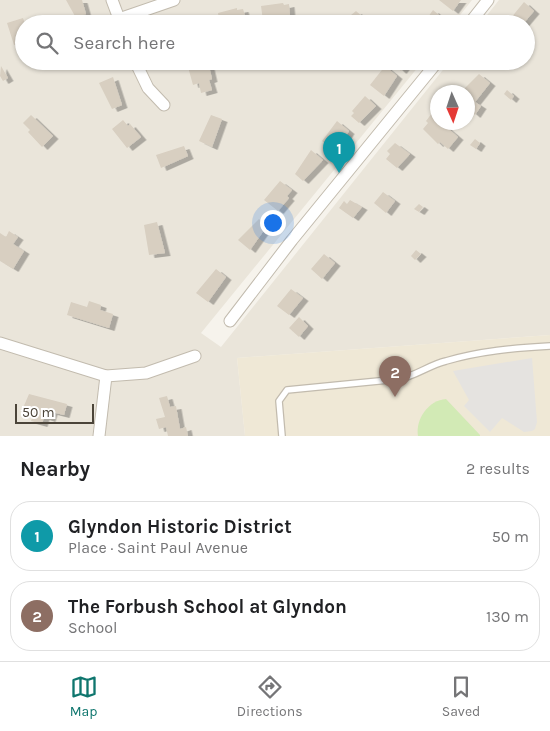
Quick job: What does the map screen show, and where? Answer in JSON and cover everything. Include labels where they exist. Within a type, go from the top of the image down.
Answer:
[{"type":"street","points":[[112,0],[118,15]]},
{"type":"street","points":[[135,15],[174,0]]},
{"type":"street","points":[[476,15],[488,0]]},
{"type":"street","points":[[139,70],[148,88],[164,105]]},
{"type":"street","points":[[230,321],[292,240],[431,70]]},
{"type":"street","points":[[0,343],[106,376],[146,373],[195,356]]},
{"type":"street","points":[[99,436],[106,376]]},
{"type":"lane","points":[[282,436],[279,401],[287,390],[399,380],[410,377],[442,361],[468,355],[499,349],[550,346]]},
{"type":"shaded area","points":[[0,0],[472,0],[460,15],[15,15],[15,70],[416,70],[201,333],[221,347],[430,86],[430,130],[475,130],[475,85],[431,85],[443,70],[535,70],[535,15],[487,15],[499,0],[550,0],[550,335],[237,358],[245,436],[0,436]]},
{"type":"shaded area","points":[[550,335],[550,436],[245,436],[237,358]]},
{"type":"shaded area","points":[[532,358],[537,422],[535,429],[524,432],[502,418],[490,432],[464,406],[469,400],[453,371]]},
{"type":"green space","points":[[446,399],[480,436],[418,436],[419,423],[424,411],[434,403]]},
{"type":"building","points":[[66,0],[82,0],[86,14],[74,15]]},
{"type":"building","points":[[439,0],[461,0],[453,11]]},
{"type":"building","points":[[524,2],[534,11],[531,15],[513,15]]},
{"type":"building","points":[[289,4],[290,15],[262,15],[261,6]]},
{"type":"building","points":[[237,8],[237,10],[243,9],[245,15],[218,15],[218,13]]},
{"type":"building","points":[[433,10],[439,15],[429,15]]},
{"type":"building","points":[[356,11],[361,15],[351,15]]},
{"type":"building","points":[[15,20],[15,45],[14,45],[7,23]]},
{"type":"building","points":[[1,66],[8,78],[3,81],[0,76]]},
{"type":"building","points":[[189,70],[210,70],[212,79],[209,80],[212,90],[201,93],[199,83],[193,85]]},
{"type":"building","points":[[382,70],[390,70],[397,76],[384,96],[370,85]]},
{"type":"building","points":[[479,74],[490,83],[475,102],[475,85],[468,85]]},
{"type":"building","points":[[113,77],[122,105],[112,109],[99,83]]},
{"type":"building","points":[[507,90],[514,96],[511,100],[504,94]]},
{"type":"building","points":[[365,96],[376,106],[359,123],[351,116],[354,113],[352,111]]},
{"type":"building","points":[[475,102],[481,106],[475,115]]},
{"type":"building","points":[[31,115],[53,136],[42,147],[28,132],[30,130],[23,123]]},
{"type":"building","points":[[211,115],[222,119],[212,147],[199,141]]},
{"type":"building","points":[[430,116],[430,130],[450,130],[458,137],[448,149],[440,142],[438,144],[423,129],[428,123],[426,121]]},
{"type":"building","points":[[123,120],[128,126],[130,124],[141,137],[127,148],[112,129]]},
{"type":"building","points":[[337,121],[349,131],[336,152],[322,141]]},
{"type":"building","points":[[475,139],[480,143],[476,149],[470,145]]},
{"type":"building","points":[[395,143],[410,154],[397,168],[386,159],[390,154],[387,151]]},
{"type":"building","points":[[184,146],[188,156],[161,168],[156,155]]},
{"type":"building","points":[[311,150],[323,160],[303,181],[295,174]]},
{"type":"building","points":[[280,181],[292,190],[287,196],[289,198],[278,211],[264,200]]},
{"type":"building","points":[[383,192],[395,201],[386,213],[374,203]]},
{"type":"building","points":[[350,200],[362,207],[353,218],[339,208],[344,201],[347,204]]},
{"type":"building","points":[[419,204],[423,207],[419,212],[414,209]]},
{"type":"building","points":[[259,219],[267,226],[250,250],[238,240]]},
{"type":"building","points":[[157,222],[165,253],[149,255],[144,225]]},
{"type":"building","points":[[9,231],[18,237],[13,244],[24,251],[13,269],[0,261],[0,233],[6,237]]},
{"type":"building","points":[[416,250],[421,254],[415,260],[411,256]]},
{"type":"building","points":[[324,254],[335,263],[322,279],[311,269]]},
{"type":"building","points":[[216,269],[226,277],[208,302],[196,293]]},
{"type":"building","points":[[291,289],[303,298],[289,315],[277,306]]},
{"type":"building","points":[[89,301],[101,305],[100,310],[113,314],[109,328],[67,315],[71,302],[87,307]]},
{"type":"building","points":[[299,317],[308,326],[299,337],[289,328]]},
{"type":"building","points":[[29,394],[67,404],[64,415],[52,412],[50,419],[44,417],[42,424],[31,421],[34,412],[23,408]]},
{"type":"building","points":[[167,396],[170,407],[176,406],[180,429],[186,427],[188,436],[168,436],[166,427],[159,429],[156,419],[165,417],[159,398]]},
{"type":"place","name":"Glyndon Historic District","points":[[339,173]]},
{"type":"place","name":"The Forbush School at Glyndon","points":[[395,397]]}]
